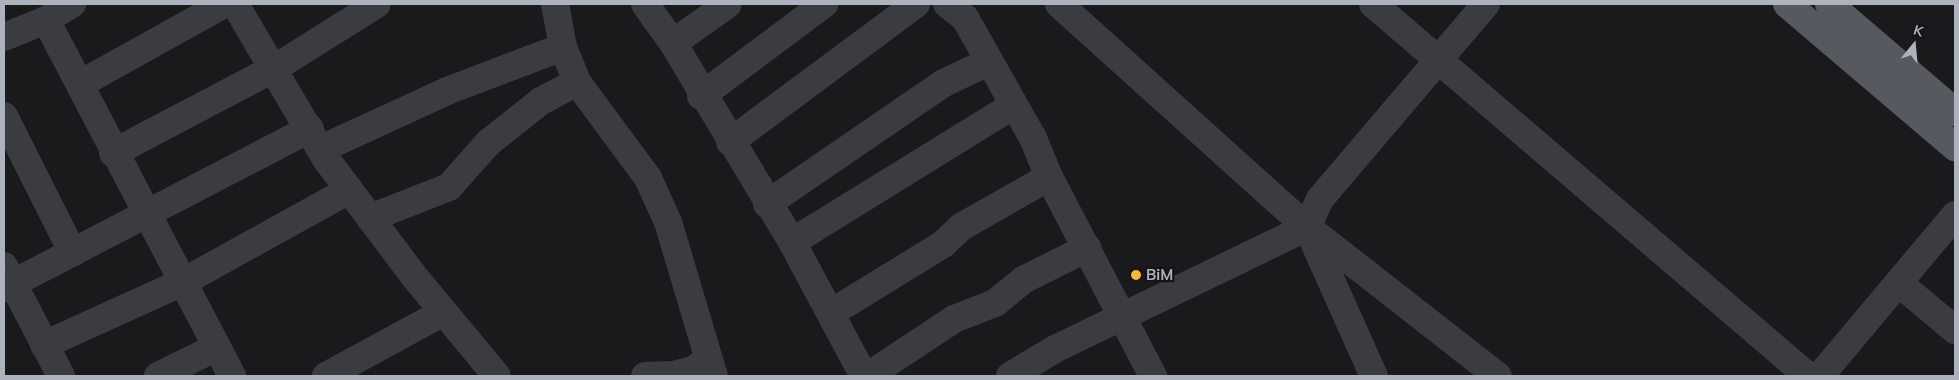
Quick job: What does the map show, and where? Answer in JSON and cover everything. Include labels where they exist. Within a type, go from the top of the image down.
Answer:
[{"type":"main road","points":[[1788,4],[1955,147]]},
{"type":"main road","points":[[1829,4],[1955,112]]},
{"type":"street","points":[[4,37],[46,20],[72,4]]},
{"type":"street","points":[[113,153],[275,68],[376,4]]},
{"type":"street","points":[[555,4],[564,47],[577,82],[648,178],[668,222],[711,368],[673,375],[645,376]]},
{"type":"street","points":[[645,4],[673,43],[702,96],[792,242],[864,376]]},
{"type":"street","points":[[673,43],[728,4]]},
{"type":"street","points":[[702,96],[824,4]]},
{"type":"street","points":[[730,142],[916,4]]},
{"type":"street","points":[[1058,4],[1307,227],[1498,376]]},
{"type":"street","points":[[1373,4],[1808,376]]},
{"type":"street","points":[[1010,376],[1055,349],[1307,227],[1320,199],[1486,4]]},
{"type":"street","points":[[82,83],[239,6],[315,139],[349,190],[444,312],[488,374]]},
{"type":"street","points":[[962,8],[988,62],[1033,138],[1049,177],[1153,376]]},
{"type":"street","points":[[46,20],[82,83],[113,153],[232,376]]},
{"type":"street","points":[[61,376],[7,279],[73,253],[147,214],[315,139],[564,47]]},
{"type":"street","points":[[767,204],[944,82],[988,62]]},
{"type":"street","points":[[370,218],[449,187],[488,143],[541,101],[577,82]]},
{"type":"street","points":[[792,242],[1014,105]]},
{"type":"street","points":[[4,116],[73,253]]},
{"type":"street","points":[[831,313],[943,244],[961,227],[1049,177]]},
{"type":"street","points":[[44,345],[183,282],[349,190]]},
{"type":"street","points":[[1820,376],[1900,284],[1955,216]]},
{"type":"street","points":[[1307,227],[1374,376]]},
{"type":"street","points":[[868,376],[954,319],[995,303],[1023,280],[1087,248]]},
{"type":"street","points":[[1900,284],[1955,330]]},
{"type":"street","points":[[326,376],[444,312]]},
{"type":"street","points":[[158,376],[217,347]]},
{"type":"place","name":"BiM","points":[[1136,275]]}]
